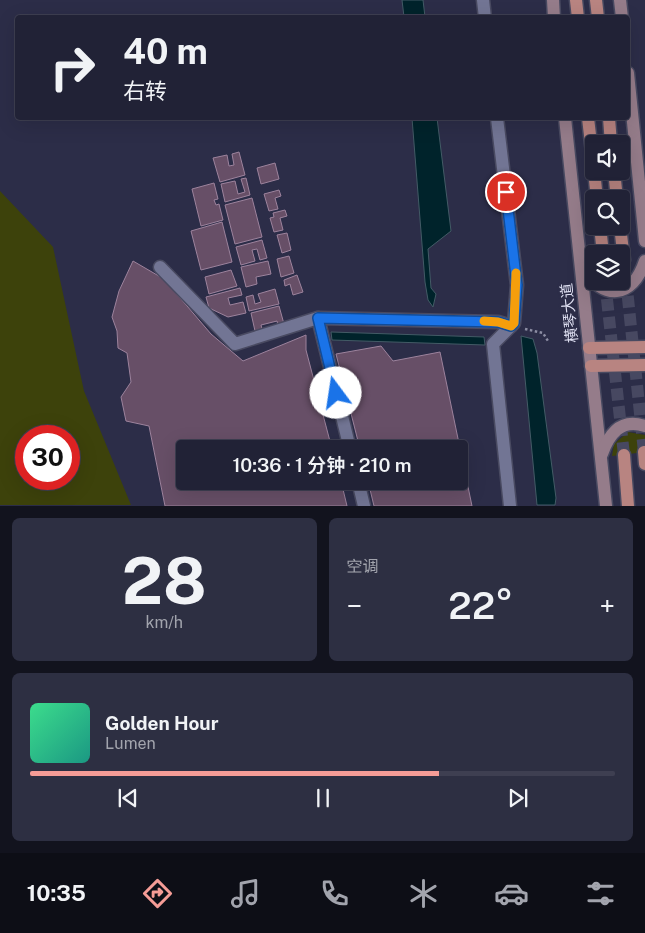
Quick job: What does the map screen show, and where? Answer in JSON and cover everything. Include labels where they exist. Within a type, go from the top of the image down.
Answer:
[{"type":"main road","points":[[553,0],[554,15]]},
{"type":"main road","points":[[576,0],[578,15]]},
{"type":"main road","points":[[596,0],[598,15]]},
{"type":"main road","points":[[620,0],[622,15]]},
{"type":"main road","points":[[630,94],[645,241]]},
{"type":"main road","name":"横琴大道","points":[[565,120],[606,506]]},
{"type":"main road","points":[[588,120],[590,135]]},
{"type":"main road","points":[[609,120],[611,135]]},
{"type":"main road","points":[[580,263],[596,286],[612,291],[629,287],[636,282],[645,261]]},
{"type":"main road","points":[[589,348],[645,347]]},
{"type":"main road","points":[[591,366],[645,365]]},
{"type":"main road","points":[[601,459],[607,440],[618,428],[635,423],[645,426]]},
{"type":"main road","points":[[624,455],[628,506]]},
{"type":"street","points":[[483,0],[485,15]]},
{"type":"street","points":[[497,120],[517,285],[514,323],[493,344],[510,506]]},
{"type":"street","points":[[160,267],[235,344],[318,318],[498,322],[511,326]]},
{"type":"street","points":[[318,318],[348,440]]},
{"type":"street","points":[[360,490],[364,506]]},
{"type":"path","points":[[511,326],[543,333],[548,342]]},
{"type":"green space","points":[[0,191],[53,247],[84,391],[131,505],[0,505]]},
{"type":"green space","points":[[628,432],[645,435],[645,452],[612,456],[614,444]]},
{"type":"shaded area","points":[[402,0],[423,0],[425,15],[404,15]]},
{"type":"shaded area","points":[[412,120],[437,120],[451,231],[428,249],[431,288],[436,294],[433,307],[428,300]]},
{"type":"shaded area","points":[[331,332],[484,337],[485,345],[332,340]]},
{"type":"shaded area","points":[[521,336],[533,339],[537,353],[556,498],[555,505],[537,505]]},
{"type":"building","points":[[239,152],[245,175],[220,182],[213,158],[227,155],[229,166],[234,165],[232,154]]},
{"type":"building","points":[[275,163],[279,179],[261,184],[257,168]]},
{"type":"building","points":[[246,178],[250,195],[225,202],[221,184],[235,181],[238,194],[245,192],[241,179]]},
{"type":"building","points":[[214,183],[218,199],[214,200],[216,205],[219,204],[223,220],[201,226],[192,189]]},
{"type":"building","points":[[279,190],[281,196],[275,198],[278,209],[269,211],[264,194]]},
{"type":"building","points":[[252,198],[262,237],[235,244],[225,205]]},
{"type":"building","points":[[285,210],[287,216],[280,218],[283,230],[274,232],[270,218],[274,217],[273,213]]},
{"type":"building","points":[[222,222],[232,262],[201,270],[191,231]]},
{"type":"building","points":[[287,233],[291,250],[282,253],[277,235]]},
{"type":"building","points":[[262,240],[267,258],[260,260],[257,249],[252,250],[255,261],[241,265],[236,247]]},
{"type":"building","points":[[289,256],[294,273],[281,277],[277,259]]},
{"type":"building","points":[[133,261],[164,279],[211,334],[243,361],[306,335],[306,350],[330,440],[176,440],[176,490],[343,490],[347,506],[165,506],[149,426],[126,421],[121,397],[131,382],[127,353],[118,348],[117,331],[112,317],[119,291]]},
{"type":"building","points":[[268,261],[271,274],[256,277],[257,284],[246,287],[241,267]]},
{"type":"building","points":[[231,270],[237,286],[209,294],[205,277]]},
{"type":"building","points":[[297,275],[303,292],[293,295],[290,284],[285,286],[284,280]]},
{"type":"building","points":[[240,288],[242,295],[228,298],[230,305],[243,302],[246,313],[228,317],[209,308],[206,297]]},
{"type":"building","points":[[275,289],[279,304],[249,311],[246,297],[253,295],[255,304],[261,302],[258,294]]},
{"type":"building","points":[[279,306],[284,324],[278,325],[277,321],[261,325],[262,329],[255,331],[251,313]]},
{"type":"building","points":[[381,346],[393,361],[440,352],[458,440],[358,440],[336,354]]},
{"type":"building","points":[[468,487],[472,506],[374,506],[370,490],[468,490]]},
{"type":"tunnel","points":[[606,290],[624,455]]},
{"type":"tunnel","points":[[627,290],[644,452]]},
{"type":"slow traffic","points":[[484,321],[498,322],[511,326],[514,323],[516,273]]},
{"type":"route","points":[[336,393],[318,318],[498,322],[511,326],[514,323],[517,285],[506,192]]}]
